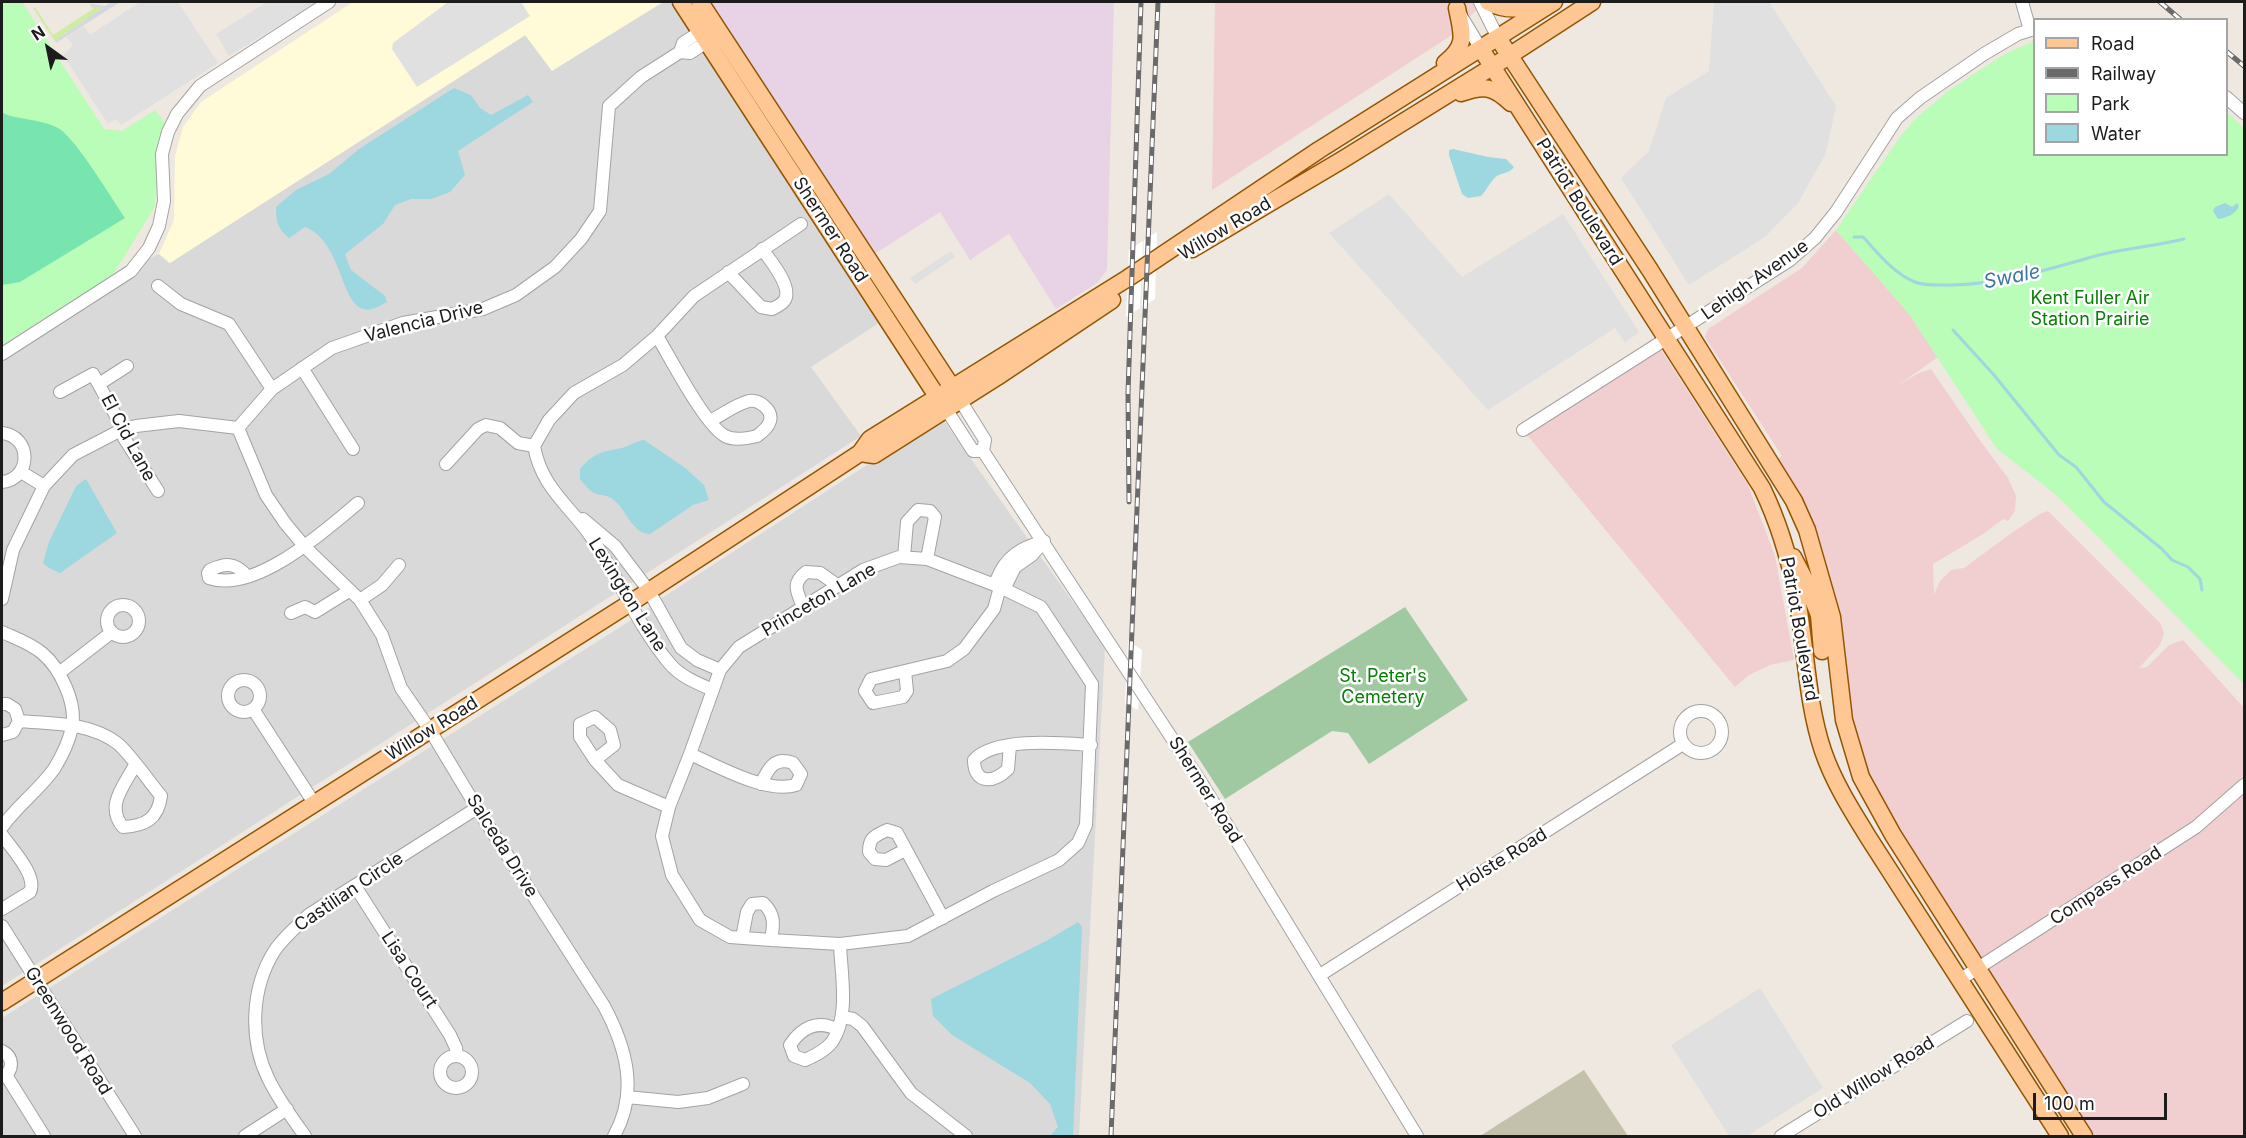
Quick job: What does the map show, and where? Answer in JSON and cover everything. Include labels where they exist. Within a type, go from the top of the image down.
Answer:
[{"type":"main road","name":"Shermer Road","points":[[681,2],[711,32],[949,398]]},
{"type":"main road","name":"Shermer Road","points":[[700,2],[711,32]]},
{"type":"main road","points":[[1488,2],[1498,7],[1514,9],[1527,7],[1536,2]]},
{"type":"main road","name":"Willow Road","points":[[949,398],[1319,150],[1554,2]]},
{"type":"main road","name":"Willow Road","points":[[2,1002],[629,604],[860,453],[870,439],[949,398],[1173,260],[1320,174],[1510,56],[1592,2]]},
{"type":"main road","points":[[1319,150],[1337,135],[1425,80],[1452,58],[1460,49],[1463,39],[1456,5]]},
{"type":"main road","points":[[1535,96],[1525,62],[1535,44],[1554,27]]},
{"type":"main road","name":"Patriot Boulevard","points":[[1498,38],[1686,327],[1778,474],[1807,530],[1832,617],[1829,650],[1844,720],[1861,777],[1893,835],[2084,1137]]},
{"type":"main road","name":"Patriot Boulevard","points":[[1481,49],[1762,488],[1780,532],[1796,592],[1816,726],[1837,783],[1870,840],[2060,1137]]},
{"type":"main road","points":[[1320,174],[1373,148],[1462,92],[1480,87],[1490,88],[1504,96],[1534,132]]},
{"type":"main road","points":[[1780,532],[1817,608],[1829,650],[1807,668]]},
{"type":"street","points":[[2,354],[131,271],[149,248],[159,226],[164,201],[162,154],[168,132],[177,114],[200,86],[329,2]]},
{"type":"street","name":"Patriot Boulevard","points":[[1480,2],[1498,38]]},
{"type":"street","points":[[2022,2],[2032,29]]},
{"type":"street","name":"Patriot Boulevard","points":[[1456,5],[1481,49]]},
{"type":"street","name":"Lehigh Avenue","points":[[1522,430],[1790,260],[1815,238],[1836,212],[1897,118],[1920,98],[1984,54],[2018,34],[2032,29]]},
{"type":"street","name":"Valencia Drive","points":[[238,428],[272,389],[332,348],[403,323],[483,309],[516,295],[555,267],[581,239],[600,211],[609,106],[640,77],[680,52],[683,43],[711,32]]},
{"type":"street","points":[[2228,100],[2244,113]]},
{"type":"street","points":[[446,464],[478,429],[486,425],[500,428],[518,443],[534,446],[549,420],[574,393],[623,365],[657,336],[694,296],[801,224]]},
{"type":"street","points":[[728,272],[761,307],[772,309],[783,303],[787,296],[785,284],[762,249]]},
{"type":"street","points":[[158,286],[181,304],[229,324],[272,389]]},
{"type":"street","points":[[657,336],[710,421],[725,436],[732,438],[758,436],[769,424],[770,417],[769,411],[754,400],[745,402],[710,421]]},
{"type":"street","name":"El Cid Lane","points":[[99,384],[128,366]]},
{"type":"street","points":[[302,368],[353,449]]},
{"type":"street","name":"El Cid Lane","points":[[60,392],[93,374],[123,429],[124,438],[158,491]]},
{"type":"street","name":"Shermer Road","points":[[949,398],[973,451],[982,451],[1044,541],[1203,784],[1417,1137]]},
{"type":"street","points":[[2,599],[13,550],[44,486],[73,455],[123,429],[179,421],[238,428]]},
{"type":"street","name":"Salceda Drive","points":[[238,428],[266,495],[305,547],[360,600],[382,635],[401,688],[430,730],[477,808],[604,1006],[618,1033],[627,1067],[627,1097],[614,1137]]},
{"type":"street","points":[[2,433],[14,437],[24,449],[26,457],[21,472],[15,478],[2,482]]},
{"type":"street","name":"Lexington Lane","points":[[534,446],[541,472],[586,530],[629,604],[671,665],[697,683],[713,690]]},
{"type":"street","points":[[21,472],[44,486]]},
{"type":"street","points":[[247,576],[282,562],[305,547],[358,503]]},
{"type":"street","points":[[904,557],[907,522],[918,510],[930,510],[935,517],[927,559]]},
{"type":"street","name":"Lexington Lane","points":[[573,516],[584,519],[609,541],[649,591],[681,648],[697,660],[720,670]]},
{"type":"street","points":[[598,550],[609,541]]},
{"type":"street","points":[[905,671],[946,661],[964,649],[994,609],[1000,587],[1007,583],[1015,567],[1032,555],[1044,541]]},
{"type":"street","name":"Princeton Lane","points":[[899,557],[927,559],[1000,587],[1041,607],[1092,684],[1086,825],[1078,843],[1059,860],[908,936],[840,944],[742,938],[730,937],[700,920],[672,875],[662,836],[669,807],[720,670],[740,647],[837,585],[864,570],[899,557]]},
{"type":"street","points":[[360,600],[382,585],[399,565]]},
{"type":"street","points":[[803,607],[796,587],[798,579],[806,572],[820,573],[837,585]]},
{"type":"street","points":[[291,613],[305,607],[315,612],[349,591]]},
{"type":"street","points":[[2,632],[43,653],[59,673],[68,696],[73,725],[66,746],[53,770],[2,827]]},
{"type":"street","points":[[59,673],[112,632]]},
{"type":"street","points":[[2,704],[15,709],[19,722],[13,732],[2,735]]},
{"type":"street","points":[[253,710],[314,803]]},
{"type":"street","points":[[19,722],[73,725],[95,731],[118,744],[161,796],[160,807],[152,818],[139,826],[123,826],[116,818],[114,804],[135,765]]},
{"type":"street","points":[[1010,746],[1038,741],[1091,745]]},
{"type":"street","name":"Holste Road","points":[[1320,975],[1683,744]]},
{"type":"street","points":[[690,754],[761,784]]},
{"type":"street","points":[[595,760],[618,785],[669,807]]},
{"type":"street","name":"Compass Road","points":[[1960,979],[2196,827],[2244,785]]},
{"type":"street","name":"Castilian Circle","points":[[305,1137],[268,1078],[259,1053],[255,1007],[263,976],[275,951],[292,930],[310,914],[477,808]]},
{"type":"street","points":[[2,835],[30,876],[32,887],[30,892],[2,909]]},
{"type":"street","points":[[905,850],[943,918]]},
{"type":"street","name":"Lisa Court","points":[[355,886],[450,1035],[457,1056]]},
{"type":"street","points":[[742,938],[747,912],[752,904],[763,903],[771,911],[774,925],[771,940]]},
{"type":"street","name":"Greenwood Road","points":[[2,926],[135,1137]]},
{"type":"street","points":[[840,944],[840,1023],[853,1019],[862,1026],[911,1093],[966,1137]]},
{"type":"street","name":"Old Willow Road","points":[[1781,1137],[1967,1021]]},
{"type":"street","points":[[2,1051],[8,1055],[11,1063],[4,1076],[44,1137]]},
{"type":"street","points":[[627,1097],[678,1102],[708,1098],[743,1084]]},
{"type":"street","points":[[245,1137],[287,1109]]},
{"type":"shaded area","points":[[112,2],[120,2],[56,43],[55,41],[103,8],[90,4],[105,6]]},
{"type":"shaded area","points":[[140,2],[178,2],[218,63],[121,125],[116,119],[108,124],[63,55],[73,45],[66,37],[84,26],[90,35]]},
{"type":"shaded area","points":[[267,2],[312,2],[314,4],[229,56],[216,34]]},
{"type":"shaded area","points":[[353,2],[661,3],[552,71],[525,35],[170,263],[159,254],[174,220],[175,156],[183,127],[201,102]]},
{"type":"shaded area","points":[[448,2],[521,2],[530,16],[417,87],[392,49],[393,43]]},
{"type":"shaded area","points":[[664,2],[671,2],[882,321],[811,367],[861,436],[2,986],[2,345],[113,275],[159,254],[169,263],[526,35],[552,70]]},
{"type":"shaded area","points":[[709,2],[1114,2],[1107,270],[1097,283],[1056,309],[1009,234],[970,260],[940,212],[873,255]]},
{"type":"shaded area","points":[[1215,2],[1484,2],[1452,35],[1212,190]]},
{"type":"shaded area","points":[[1714,2],[1769,2],[1836,106],[1826,153],[1798,203],[1765,237],[1689,285],[1621,178],[1649,151],[1666,98],[1709,71]]},
{"type":"shaded area","points":[[1389,194],[1462,277],[1563,214],[1639,332],[1625,343],[1615,328],[1488,410],[1329,233]]},
{"type":"shaded area","points":[[1836,230],[1909,314],[1938,357],[1897,386],[1931,369],[2008,478],[2016,496],[2015,511],[2008,521],[2003,519],[1983,534],[1933,564],[1934,595],[1940,581],[1951,570],[1964,568],[2013,532],[2048,511],[2160,623],[2164,633],[2160,645],[2139,668],[2147,667],[2169,645],[2183,640],[2244,708],[2244,1136],[2092,1136],[1937,892],[1866,774],[1843,672],[1833,607],[1775,461],[1782,456],[1705,337],[1708,329],[1802,268]]},
{"type":"shaded area","points":[[951,251],[955,257],[915,284],[910,278]]},
{"type":"shaded area","points":[[1658,345],[1748,485],[1775,556],[1794,660],[1770,665],[1749,675],[1735,687],[1523,430]]},
{"type":"shaded area","points":[[944,421],[1105,647],[1079,1136],[2,1136],[2,1018],[625,624],[930,424]]},
{"type":"shaded area","points":[[1760,988],[1823,1088],[1747,1136],[1729,1136],[1671,1045]]},
{"type":"shaded area","points":[[1584,1070],[1628,1136],[1480,1136]]},
{"type":"green space","points":[[2,2],[22,2],[104,129],[122,131],[155,110],[165,123],[154,208],[113,275],[2,345]]},
{"type":"green space","points":[[91,6],[104,8],[55,41],[33,8],[35,7],[53,35],[93,9]]},
{"type":"green space","name":"Kent Fuller Air Station Prairie","points":[[2033,41],[2033,156],[2228,156],[2228,113],[2244,128],[2244,684],[2054,493],[1997,449],[1909,314],[1836,230],[1914,120],[1948,91],[2003,55]]},
{"type":"green space","points":[[2,112],[52,125],[65,134],[83,155],[125,218],[20,282],[2,285]]},
{"type":"green space","name":"St. Peter's Cemetery","points":[[1405,607],[1468,700],[1369,764],[1348,733],[1332,731],[1225,799],[1188,742]]},
{"type":"water","points":[[454,88],[471,95],[480,108],[491,115],[528,95],[533,102],[458,151],[465,175],[450,192],[431,199],[411,199],[395,205],[383,224],[345,254],[351,270],[385,296],[387,302],[373,309],[364,309],[356,305],[350,296],[334,258],[317,234],[305,227],[289,238],[278,225],[276,207],[296,190],[329,174],[359,149]]},
{"type":"water","points":[[1449,150],[1506,159],[1514,167],[1495,178],[1481,196],[1468,198],[1462,194],[1449,155]]},
{"type":"water","points":[[2225,203],[2232,207],[2237,203],[2239,206],[2230,215],[2218,219],[2213,211],[2215,207]]},
{"type":"water","points":[[644,440],[684,467],[704,485],[709,500],[693,505],[650,534],[635,527],[614,500],[594,493],[580,479],[580,469],[594,456]]},
{"type":"water","points":[[86,479],[117,533],[60,573],[43,563],[49,542],[76,486]]},
{"type":"water","points":[[1078,922],[1082,927],[1073,1136],[1050,1136],[1058,1127],[1050,1104],[1030,1083],[952,1035],[933,1016],[931,999],[1046,941]]},
{"type":"pier","points":[[1157,232],[1155,299],[1142,307],[1144,240]]},
{"type":"pier","points":[[1143,241],[1140,308],[1126,317],[1129,250]]},
{"type":"pier","points":[[1128,641],[1142,650],[1138,710],[1125,703]]},
{"type":"waterway","name":"Swale","points":[[1854,237],[1863,237],[1900,274],[1928,285],[1971,284],[2008,279],[2110,253],[2184,239]]},
{"type":"waterway","points":[[1953,330],[1994,375],[2059,455],[2076,467],[2104,502],[2162,549],[2172,560],[2188,567],[2200,579],[2202,590]]},
{"type":"railway","points":[[1129,502],[1128,393],[1141,2]]},
{"type":"railway","points":[[1111,1136],[1158,2]]},
{"type":"railway","points":[[2160,2],[2179,18]]},
{"type":"railway","points":[[2228,53],[2244,66]]}]
